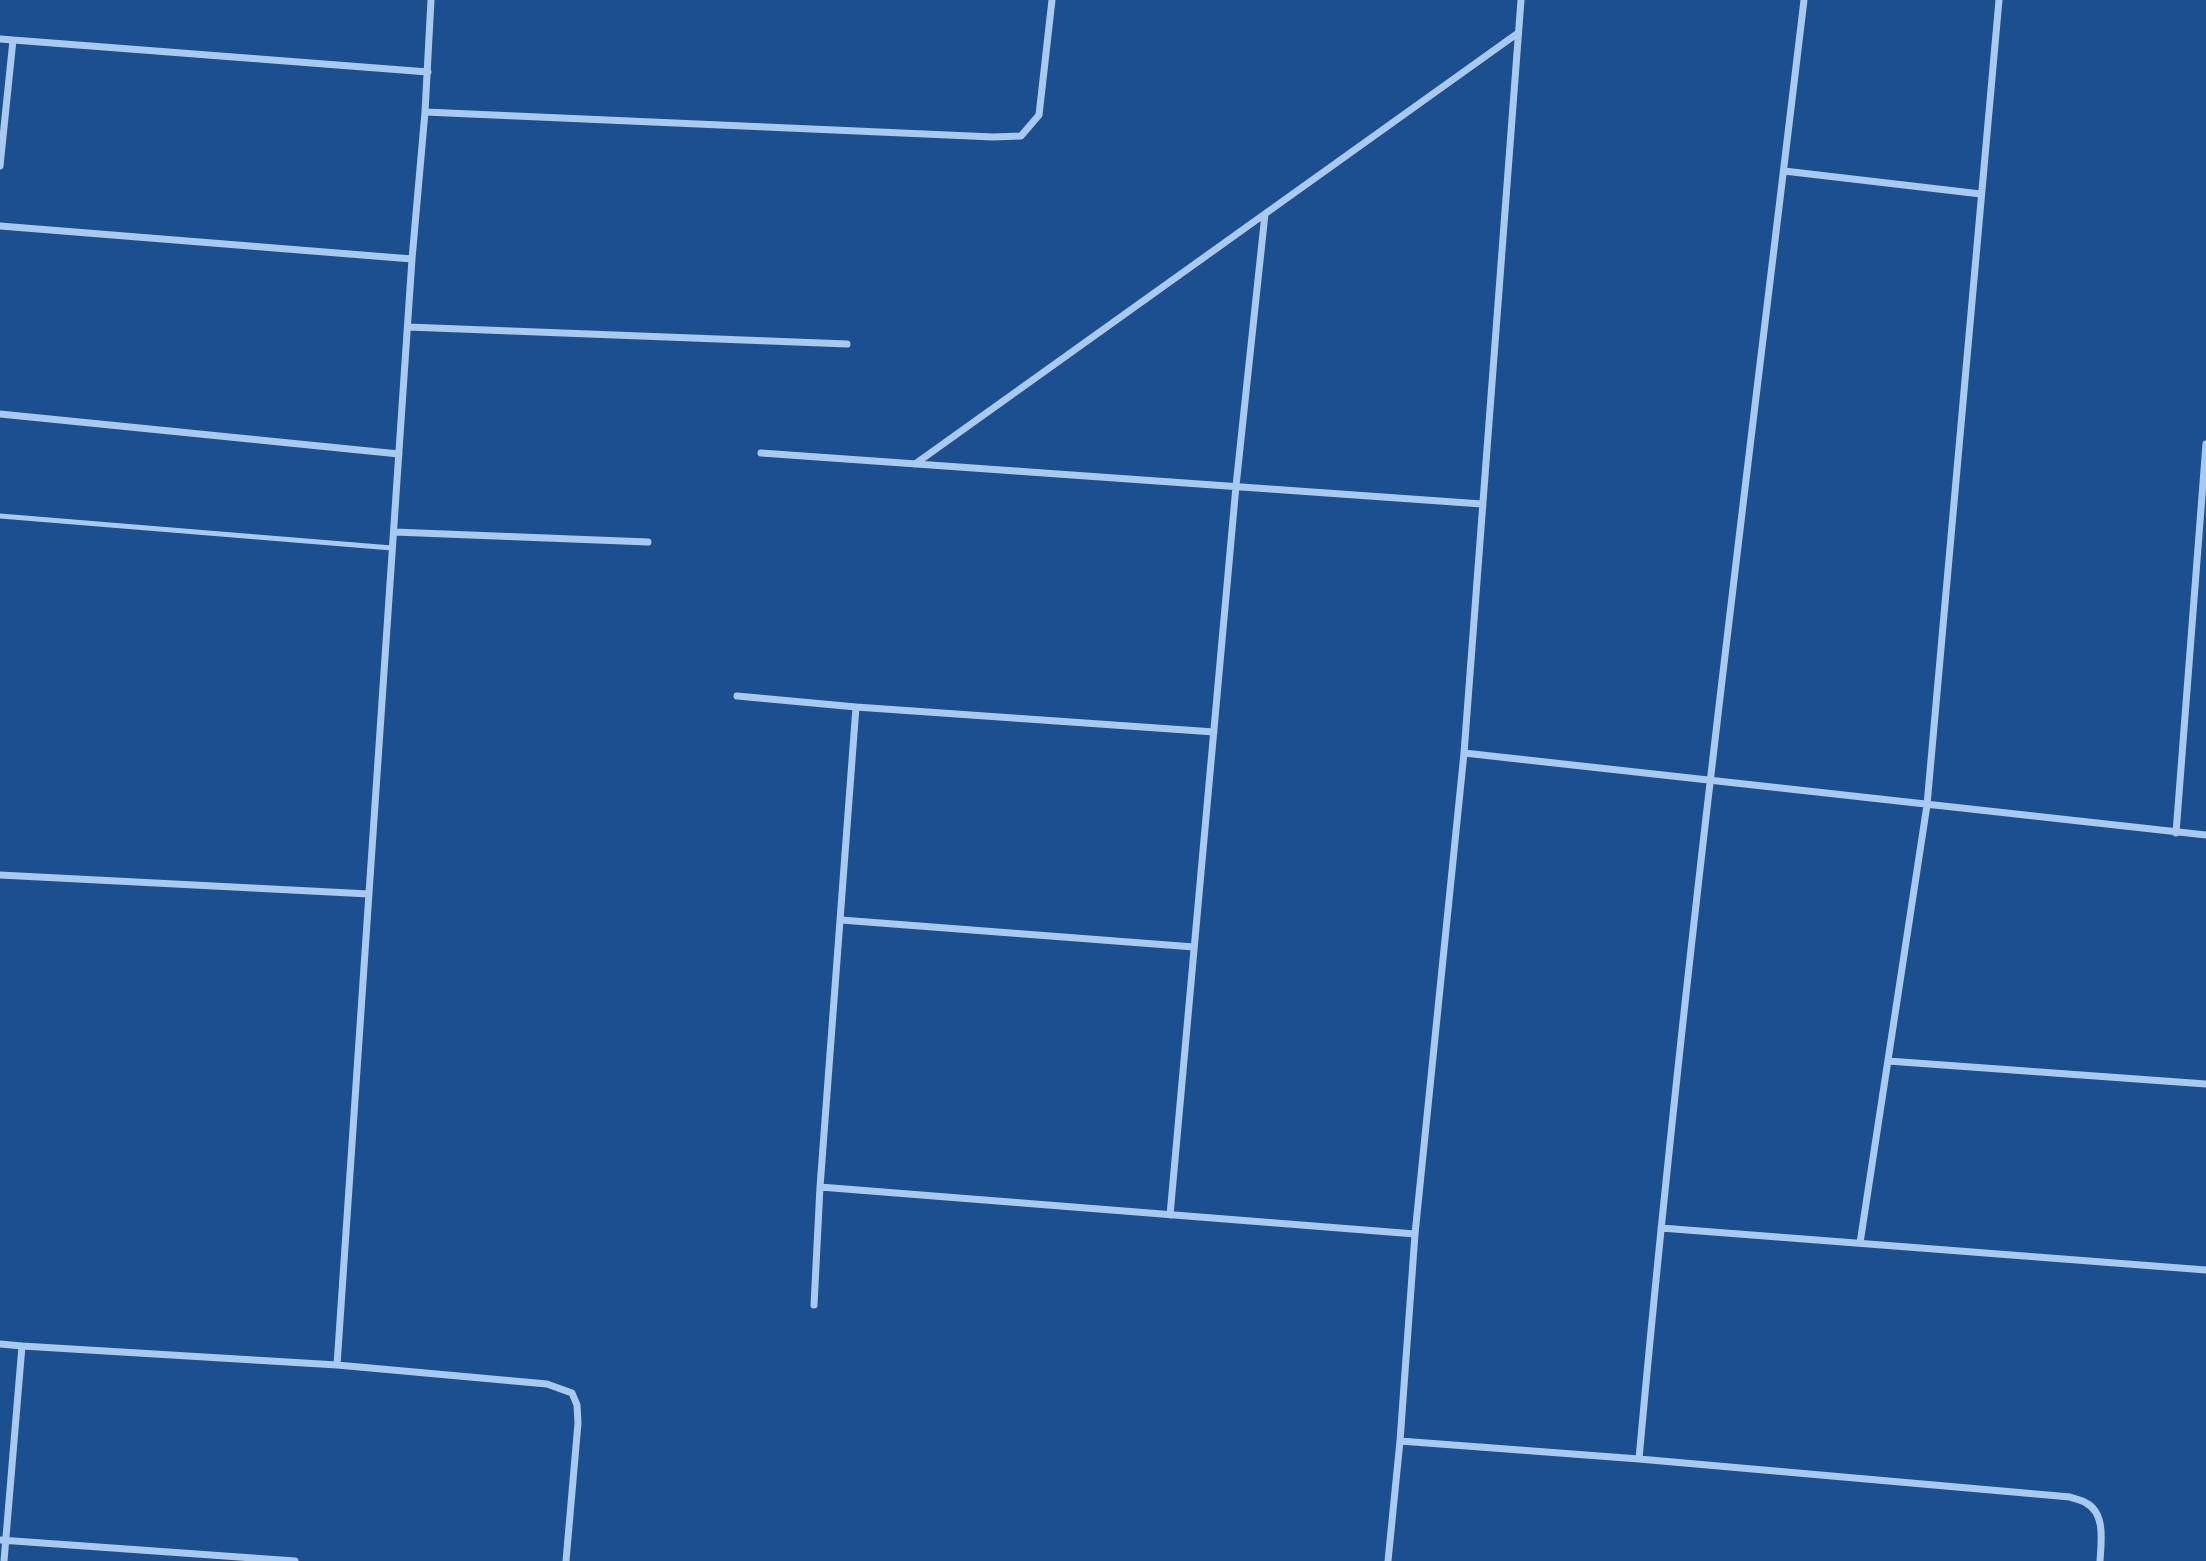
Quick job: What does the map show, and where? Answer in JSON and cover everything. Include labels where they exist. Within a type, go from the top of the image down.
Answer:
[{"type":"street","points":[[337,1365],[431,0]]},
{"type":"street","points":[[425,112],[1021,136],[1039,115],[1052,0]]},
{"type":"street","points":[[1388,1561],[1415,1234],[1464,753],[1521,0]]},
{"type":"street","points":[[1639,1459],[1661,1228],[1711,780],[1804,0]]},
{"type":"street","points":[[1860,1243],[1927,805],[1999,0]]},
{"type":"street","points":[[915,464],[1518,33]]},
{"type":"street","points":[[0,39],[428,72]]},
{"type":"street","points":[[0,166],[13,40]]},
{"type":"street","points":[[1784,171],[1981,194]]},
{"type":"street","points":[[1170,1215],[1237,486],[1265,214]]},
{"type":"street","points":[[0,226],[412,259]]},
{"type":"street","points":[[408,327],[847,344]]},
{"type":"street","points":[[0,414],[399,454]]},
{"type":"street","points":[[2176,833],[2203,531],[2206,444]]},
{"type":"street","points":[[761,453],[1482,504]]},
{"type":"street","points":[[394,532],[648,542]]},
{"type":"street","points":[[737,696],[1214,732]]},
{"type":"street","points":[[814,1305],[820,1188],[856,707]]},
{"type":"street","points":[[1464,753],[2206,835]]},
{"type":"street","points":[[0,875],[369,894]]},
{"type":"street","points":[[841,920],[1194,947]]},
{"type":"street","points":[[1888,1061],[2206,1084]]},
{"type":"street","points":[[820,1188],[1415,1234]]},
{"type":"street","points":[[1661,1228],[2206,1270]]},
{"type":"street","points":[[0,1344],[337,1365],[547,1384],[572,1393],[577,1405],[578,1423],[566,1561]]},
{"type":"street","points":[[4,1561],[3,1540],[22,1346]]},
{"type":"street","points":[[1400,1441],[2070,1497],[2089,1503],[2100,1519],[2100,1561]]},
{"type":"street","points":[[3,1540],[295,1561]]},
{"type":"lane","points":[[0,516],[392,548]]}]
